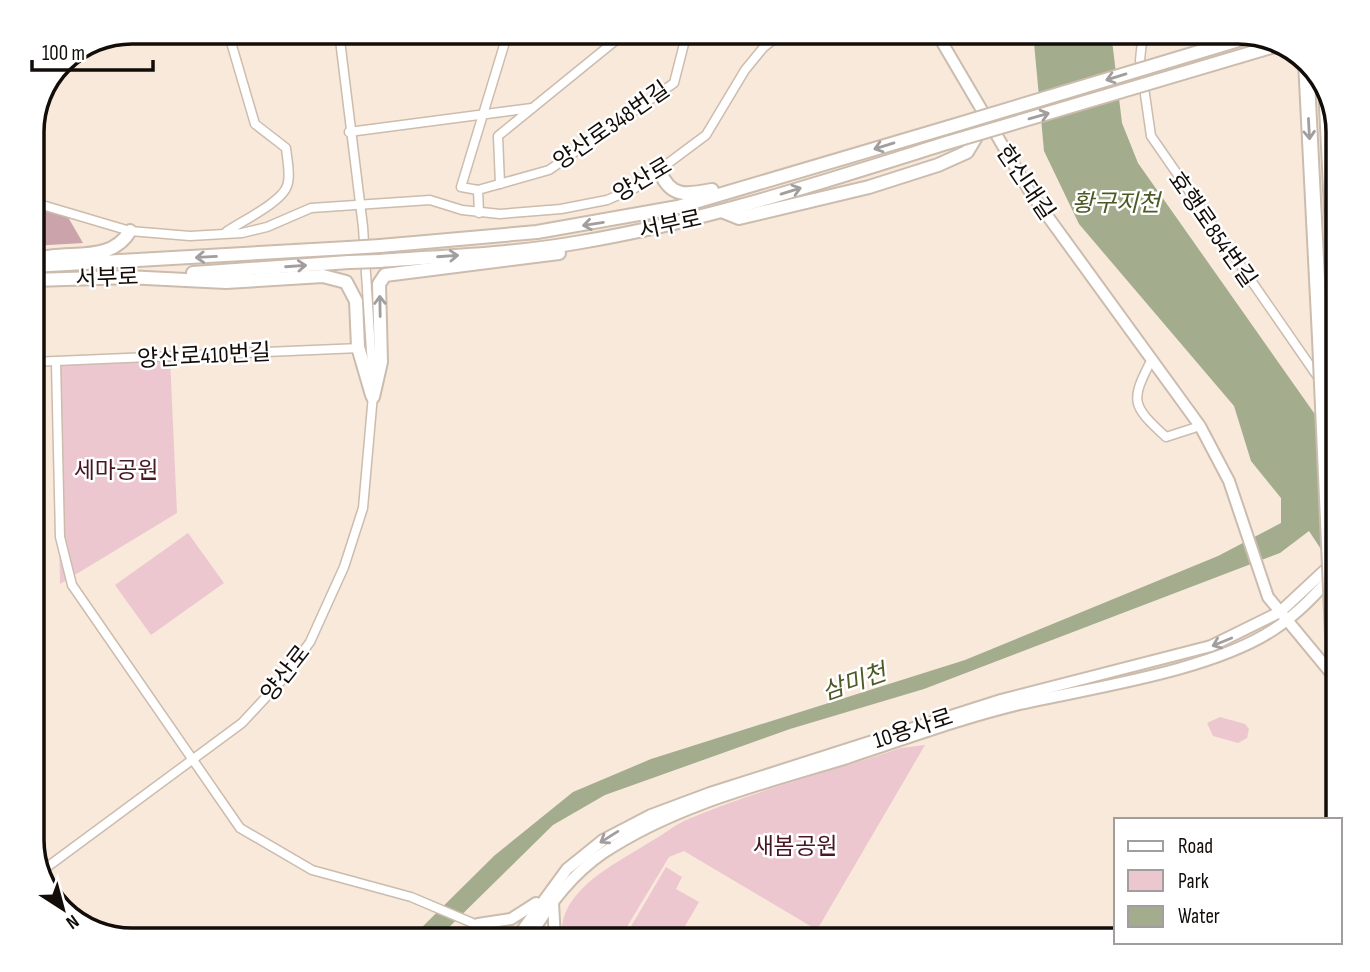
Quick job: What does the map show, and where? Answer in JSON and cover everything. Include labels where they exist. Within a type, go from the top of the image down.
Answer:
[{"type":"highway","points":[[1307,77],[1326,475]]},
{"type":"main road","name":"서부로","points":[[44,265],[380,246],[537,232],[614,220],[678,207],[1225,44]]},
{"type":"main road","name":"서부로","points":[[44,280],[126,277],[491,253],[603,239],[724,212],[1267,49]]},
{"type":"main road","points":[[724,212],[739,218],[869,187],[938,165],[967,152],[976,137],[976,122],[985,117]]},
{"type":"main road","points":[[660,171],[668,188],[688,195],[825,164]]},
{"type":"main road","points":[[44,257],[106,253],[116,248],[130,231]]},
{"type":"main road","points":[[373,397],[381,362],[379,284],[385,275],[564,253],[603,239]]},
{"type":"main road","points":[[126,277],[226,282],[323,276],[346,282],[353,291],[358,347],[373,397]]},
{"type":"street","points":[[224,234],[258,210],[279,201],[288,185],[286,148],[255,124],[232,44]]},
{"type":"street","name":"양산로","points":[[48,866],[193,760],[263,703],[310,642],[344,567],[363,508],[373,374],[363,227],[349,132],[340,44]]},
{"type":"street","points":[[479,213],[478,190],[461,187],[504,44]]},
{"type":"street","points":[[500,184],[498,136],[611,44]]},
{"type":"street","name":"양산로348번길","points":[[478,190],[549,170],[674,83],[684,44]]},
{"type":"street","name":"양산로","points":[[44,206],[130,231],[173,236],[224,234],[267,227],[311,208],[358,204],[430,200],[479,213],[561,209],[607,200],[635,188],[706,135],[745,70],[768,44]]},
{"type":"street","name":"한신대길","points":[[943,44],[1030,191],[1200,426],[1229,481],[1265,588],[1283,616],[1326,667]]},
{"type":"street","name":"효행로854번길","points":[[1142,44],[1140,60],[1151,136],[1326,388]]},
{"type":"street","points":[[349,132],[532,108]]},
{"type":"street","points":[[358,347],[372,359]]},
{"type":"street","name":"양산로410번길","points":[[44,362],[358,347]]},
{"type":"street","points":[[1153,359],[1139,382],[1137,401],[1140,413],[1166,437],[1200,426]]},
{"type":"street","points":[[56,363],[61,537],[72,585],[240,828],[313,870],[411,897],[487,928]]},
{"type":"street","name":"10용사로","points":[[1304,599],[1326,573]]},
{"type":"street","name":"10용사로","points":[[524,928],[547,902],[603,853],[687,810],[1004,708],[1212,659],[1250,643],[1326,580]]},
{"type":"street","name":"10용사로","points":[[534,928],[567,869],[603,840],[675,805],[1001,699],[1176,657],[1283,616]]},
{"type":"street","points":[[1244,632],[1251,636],[1250,643]]},
{"type":"street","points":[[478,924],[511,919],[547,902],[552,928]]},
{"type":"street","points":[[478,924],[480,928]]},
{"type":"green space","name":"세마공원","points":[[170,357],[177,513],[60,584],[56,363]]},
{"type":"green space","points":[[188,533],[224,583],[151,635],[115,585]]},
{"type":"green space","points":[[1220,717],[1245,724],[1249,729],[1247,738],[1238,743],[1213,736],[1207,723]]},
{"type":"green space","name":"새봄공원","points":[[925,745],[818,928],[814,928],[684,851],[669,857],[626,928],[563,928],[568,907],[591,881],[681,822],[739,799],[901,748]]},
{"type":"green space","points":[[666,867],[682,877],[676,889],[699,902],[684,928],[630,928]]},
{"type":"shaded area","points":[[44,206],[65,212],[83,243],[44,245]]},
{"type":"water","name":"황구지천","points":[[1034,44],[1112,44],[1122,123],[1138,163],[1326,430],[1326,557],[1309,531],[1280,553],[924,689],[790,729],[605,795],[553,825],[448,928],[421,928],[495,855],[573,792],[651,759],[965,660],[1218,556],[1281,523],[1281,498],[1251,461],[1234,406],[1079,224],[1044,151]]},
{"type":"water label","name":"삼미천","points":[[854,682]]}]
